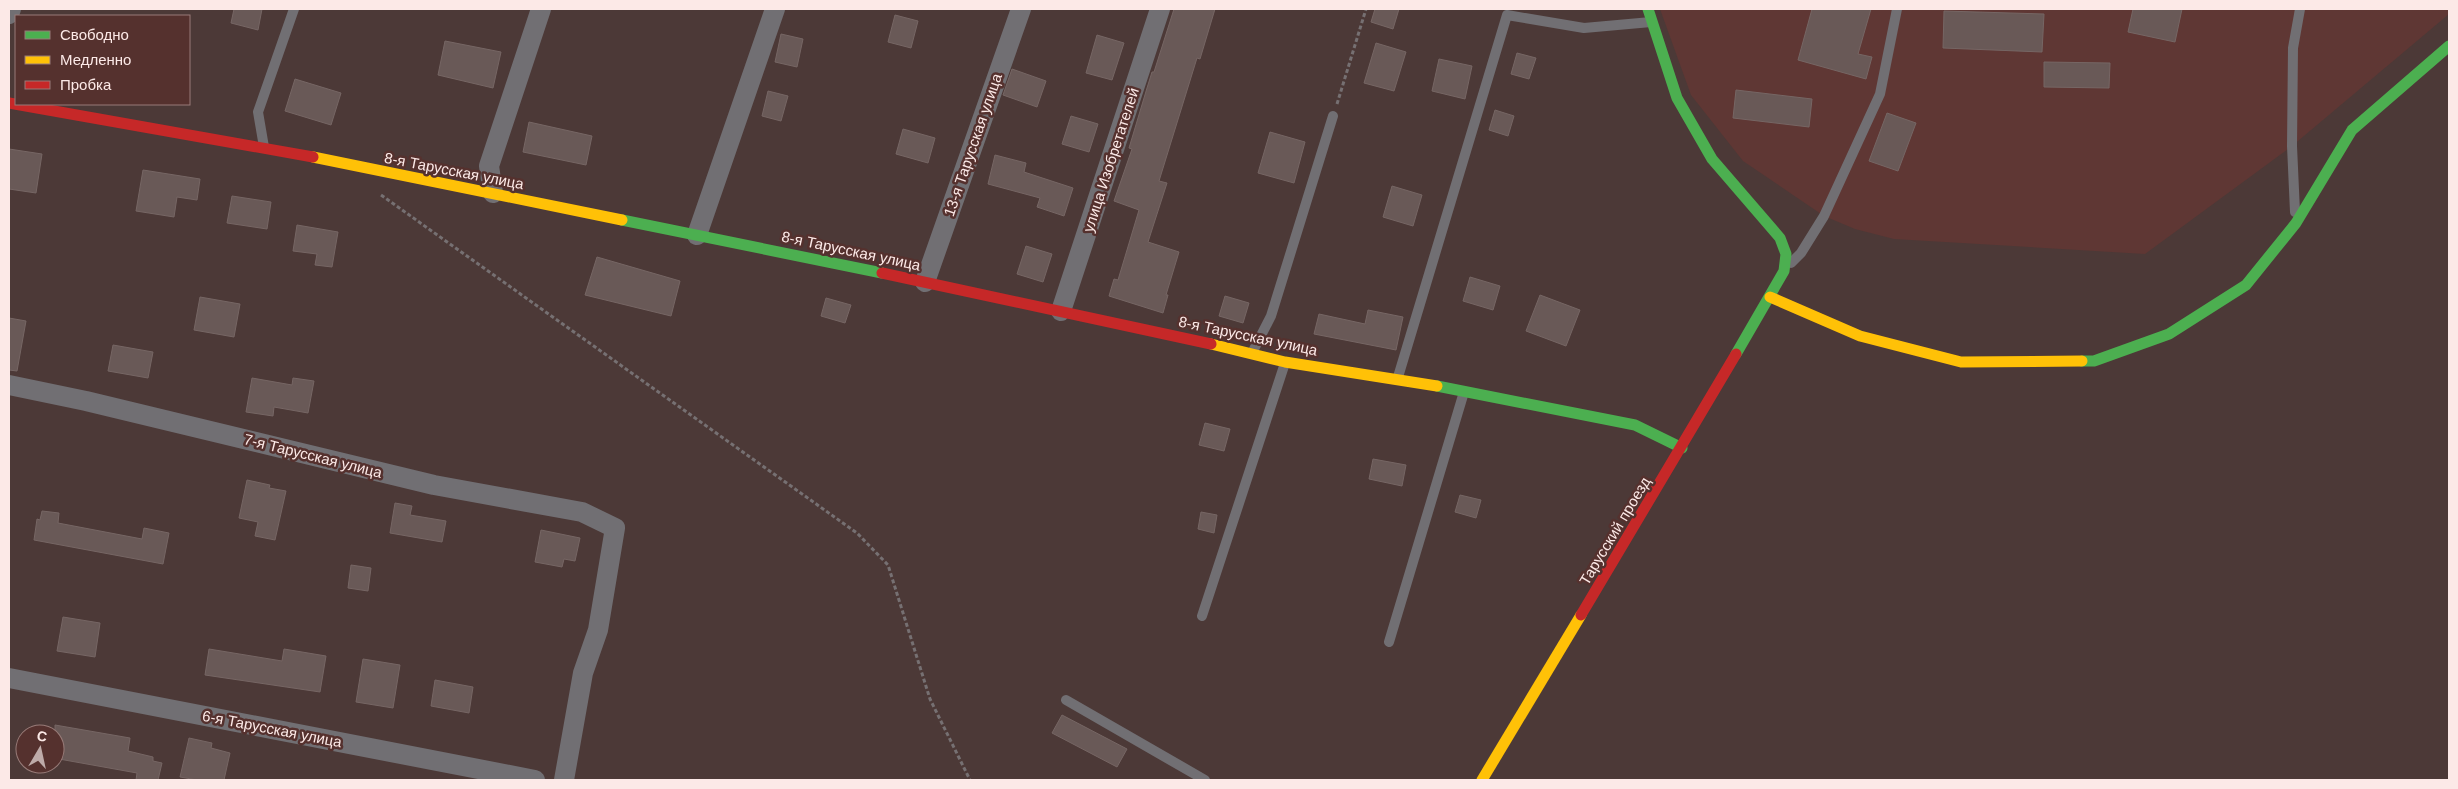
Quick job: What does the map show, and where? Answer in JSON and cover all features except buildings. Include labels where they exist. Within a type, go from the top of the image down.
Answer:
[{"type":"street","points":[[9,14],[11,9]]},
{"type":"street","points":[[493,194],[489,166],[542,9]]},
{"type":"street","points":[[697,235],[775,9]]},
{"type":"street","name":"13-я Тарусская улица","points":[[925,282],[1021,9]]},
{"type":"street","name":"улица Изобретателей","points":[[1061,311],[1160,9]]},
{"type":"street","points":[[1648,9],[1677,98],[1712,159],[1780,238],[1786,254],[1784,271]]},
{"type":"street","points":[[1770,297],[1860,336],[1961,362],[2094,361],[2170,334],[2246,285],[2296,223],[2352,130],[2449,46]]},
{"type":"street","name":"8-я Тарусская улица","points":[[26,105],[265,148],[697,235],[1061,311],[1285,362],[1398,378],[1635,425],[1682,448]]},
{"type":"street","name":"Тарусский проезд","points":[[1482,780],[1682,448],[1784,271]]},
{"type":"street","name":"7-я Тарусская улица","points":[[9,385],[96,403],[434,485],[582,512],[615,528],[598,630],[583,673],[564,780]]},
{"type":"street","name":"6-я Тарусская улица","points":[[9,678],[535,780]]},
{"type":"lane","points":[[265,148],[258,112],[294,9]]},
{"type":"lane","points":[[1784,271],[1801,253],[1824,216],[1880,94],[1897,9]]},
{"type":"lane","points":[[2296,223],[2292,146],[2293,48],[2300,9]]},
{"type":"lane","points":[[1398,378],[1507,15],[1584,28],[1651,22]]},
{"type":"lane","points":[[1252,353],[1271,316],[1333,116]]},
{"type":"lane","points":[[1202,616],[1285,362]]},
{"type":"lane","points":[[1389,642],[1464,391]]},
{"type":"lane","points":[[1066,700],[1205,780]]},
{"type":"path","points":[[1333,116],[1366,9]]},
{"type":"path","points":[[379,193],[857,533],[872,547],[888,565],[930,699],[970,780]]},
{"type":"shaded area","points":[[1660,9],[2449,9],[2449,14],[2292,146],[2145,254],[1894,239],[1855,229],[1824,216],[1743,161],[1691,95]]},
{"type":"traffic: fast","points":[[1648,9],[1677,98],[1712,159],[1780,238],[1786,254],[1784,271],[1736,354]]},
{"type":"traffic: fast","points":[[2082,361],[2094,361],[2169,334],[2246,285],[2296,223],[2352,130],[2449,46]]},
{"type":"traffic: fast","points":[[622,220],[882,273]]},
{"type":"traffic: fast","points":[[1437,386],[1635,425],[1682,448]]},
{"type":"traffic: slow","points":[[313,157],[622,220]]},
{"type":"traffic: slow","points":[[1770,297],[1860,336],[1961,362],[2082,361]]},
{"type":"traffic: slow","points":[[1211,344],[1285,362],[1437,386]]},
{"type":"traffic: slow","points":[[1482,780],[1581,615]]},
{"type":"traffic: jam","points":[[9,103],[15,104]]},
{"type":"traffic: jam","points":[[20,105],[313,157]]},
{"type":"traffic: jam","points":[[882,273],[1211,344]]},
{"type":"traffic: jam","points":[[1581,615],[1736,354]]}]
